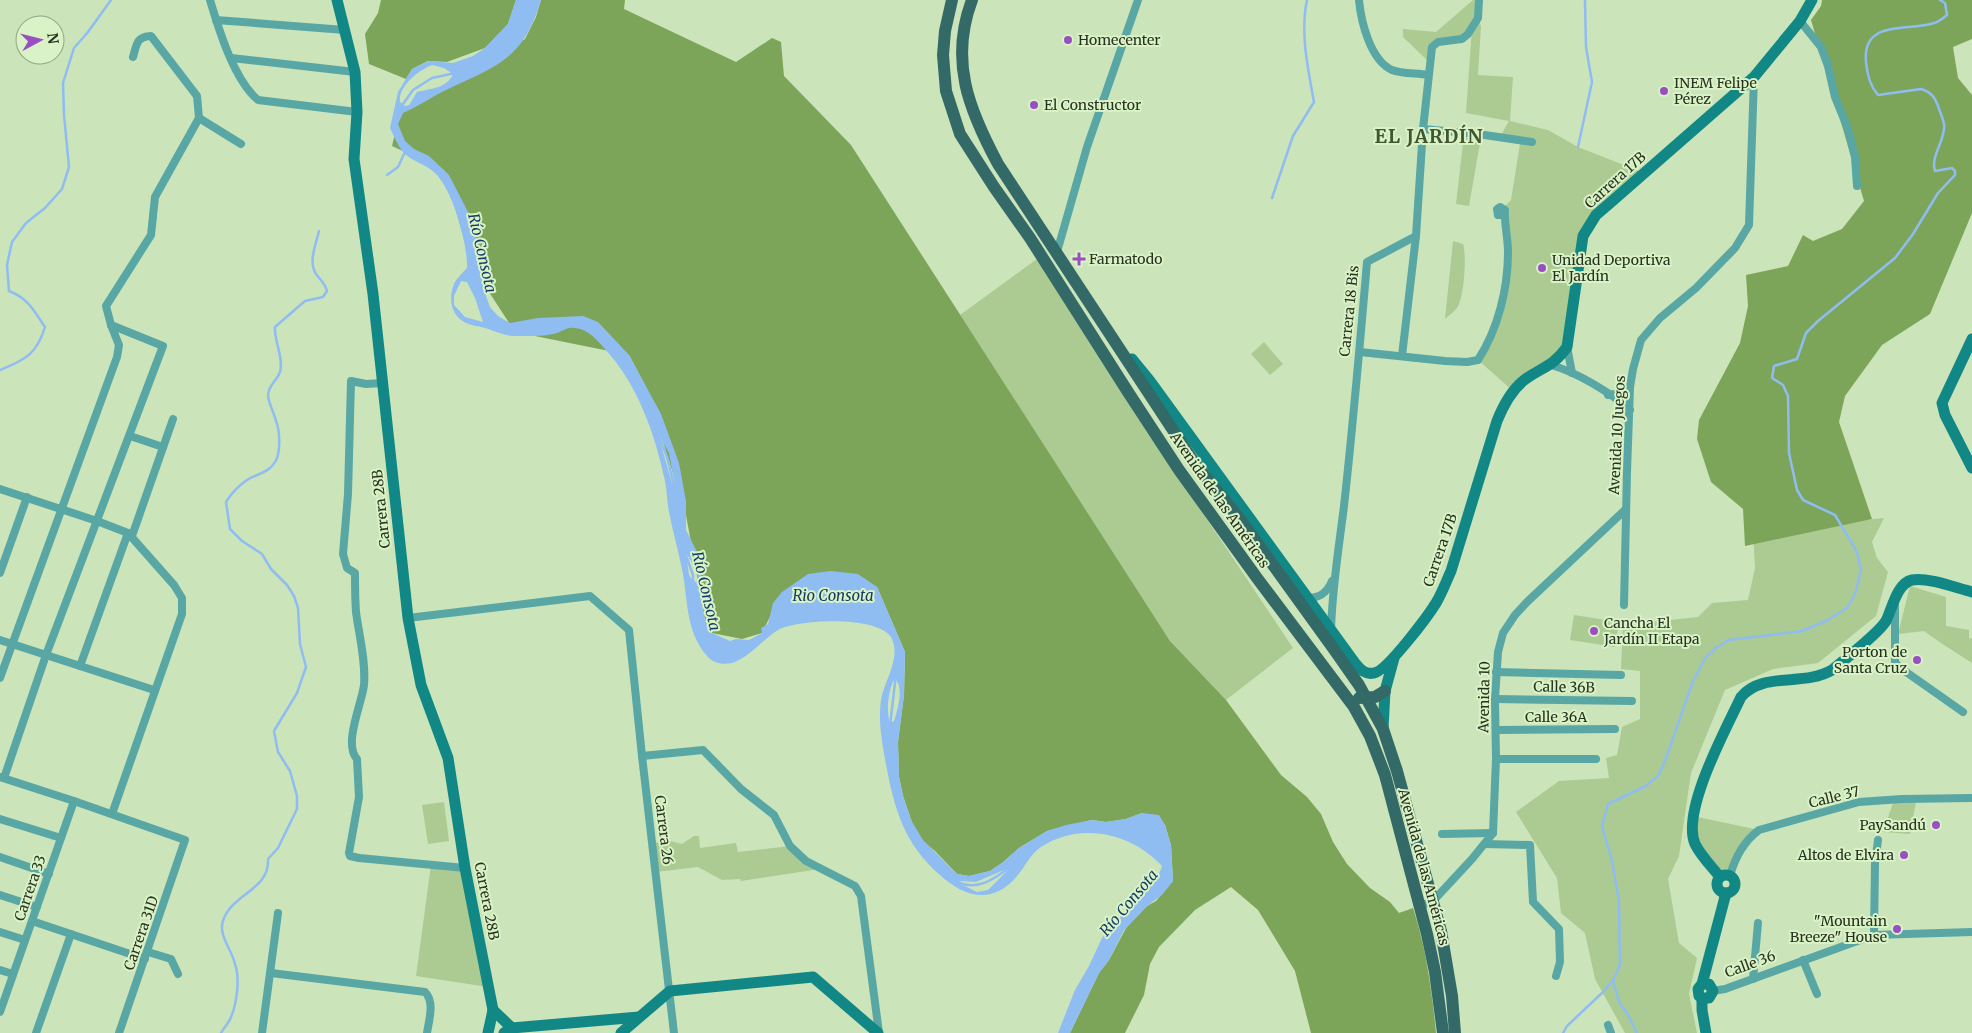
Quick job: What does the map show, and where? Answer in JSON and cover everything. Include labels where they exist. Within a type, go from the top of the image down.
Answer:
[{"type":"main road","name":"Avenida de las Américas","points":[[952,0],[945,30],[943,55],[946,91],[960,134],[1030,238],[1128,392],[1217,522],[1354,707],[1370,736],[1385,775],[1420,906],[1435,972],[1443,1033]]},
{"type":"main road","name":"Avenida de las Américas","points":[[972,0],[963,34],[962,60],[966,90],[978,127],[998,164],[1194,462],[1242,522],[1332,648],[1366,699],[1383,730],[1397,771],[1442,931],[1448,966],[1455,1033]]},
{"type":"main road","points":[[1030,238],[1048,256],[1053,256],[1056,252]]},
{"type":"main road","points":[[1217,522],[1227,517],[1231,520],[1268,569],[1292,593]]},
{"type":"main road","points":[[1318,658],[1329,666],[1350,693],[1358,698],[1375,697],[1384,691]]},
{"type":"street","points":[[210,0],[231,58],[248,92],[258,100],[357,112]]},
{"type":"street","name":"Carrera 28B","points":[[337,0],[356,72],[357,112],[354,159],[373,294],[408,618],[421,685],[448,758],[465,868],[493,1010],[488,1033]]},
{"type":"street","points":[[1056,252],[1087,148],[1138,0]]},
{"type":"street","points":[[1359,0],[1363,27],[1378,58],[1392,70],[1428,75]]},
{"type":"street","points":[[1402,356],[1416,236],[1423,129],[1432,47],[1438,42],[1462,39],[1468,34],[1478,18],[1479,0]]},
{"type":"street","name":"Carrera 17B","points":[[1331,630],[1363,672],[1372,674],[1378,672],[1395,656],[1435,605],[1451,571],[1497,420],[1504,405],[1524,380],[1551,365],[1560,358],[1567,347],[1583,236],[1589,224],[1610,202],[1754,77],[1800,22],[1812,0]]},
{"type":"street","points":[[216,20],[345,30]]},
{"type":"street","points":[[1800,22],[1821,47],[1828,66],[1835,97],[1848,129],[1855,157],[1858,186]]},
{"type":"street","points":[[0,678],[118,357],[119,345],[111,326],[106,306],[151,235],[155,196],[199,118],[197,96],[151,36],[139,38],[133,57]]},
{"type":"street","points":[[231,58],[356,72]]},
{"type":"street","name":"Avenida 10 Juegos","points":[[1624,604],[1630,387],[1633,369],[1641,340],[1660,318],[1696,288],[1735,248],[1749,225],[1754,77]]},
{"type":"street","points":[[199,118],[241,144]]},
{"type":"street","points":[[1423,129],[1478,134],[1532,142]]},
{"type":"street","points":[[1360,352],[1445,361],[1467,362],[1478,360],[1498,318],[1503,292],[1508,253],[1504,215]]},
{"type":"street","name":"Carrera 18 Bis","points":[[1332,648],[1334,574],[1344,506],[1367,262],[1416,236]]},
{"type":"street","points":[[0,489],[97,521],[130,535],[174,585],[182,598],[182,614],[112,814],[2,778],[46,655],[97,521],[130,436],[163,346],[111,326]]},
{"type":"street","points":[[1113,338],[1150,381],[1331,630]]},
{"type":"street","points":[[1972,339],[1942,403],[1945,415],[1972,468]]},
{"type":"street","points":[[1567,347],[1572,373]]},
{"type":"street","points":[[1551,365],[1572,373],[1608,394],[1630,410]]},
{"type":"street","points":[[382,383],[366,384],[351,381],[348,494],[343,554],[347,568],[355,573],[356,611],[364,684],[352,743],[354,756],[357,759],[359,797],[348,853],[350,856],[359,858],[465,868]]},
{"type":"street","points":[[1608,394],[1622,393],[1630,387]]},
{"type":"street","points":[[80,666],[172,419]]},
{"type":"street","points":[[130,436],[163,447]]},
{"type":"street","points":[[0,573],[27,497]]},
{"type":"street","name":"Avenida 10","points":[[1493,833],[1496,759],[1496,672],[1498,652],[1503,633],[1515,615],[1626,509]]},
{"type":"street","name":"Carrera 18 Bis","points":[[1307,598],[1316,598],[1325,593],[1331,584],[1334,574]]},
{"type":"street","points":[[1725,877],[1695,843],[1693,816],[1699,792],[1740,697],[1748,688],[1758,684],[1773,681],[1800,680],[1825,674],[1885,622],[1900,591],[1907,582],[1924,580],[1972,592]]},
{"type":"street","points":[[1292,593],[1307,598]]},
{"type":"street","name":"Carrera 26","points":[[408,618],[590,596],[629,630],[674,1033]]},
{"type":"street","points":[[1895,601],[1894,662],[1898,667],[1963,712]]},
{"type":"street","points":[[0,640],[154,690]]},
{"type":"street","name":"Carrera 17B","points":[[1383,730],[1384,691],[1395,656]]},
{"type":"street","points":[[1496,672],[1621,675]]},
{"type":"street","name":"Calle 36B","points":[[1495,699],[1632,701]]},
{"type":"street","name":"Calle 36A","points":[[1496,730],[1615,729]]},
{"type":"street","points":[[642,756],[703,750],[741,788],[774,815],[790,846],[806,861],[855,886],[862,896],[878,1033]]},
{"type":"street","points":[[1496,759],[1596,758]]},
{"type":"street","name":"Calle 37","points":[[1725,877],[1741,848],[1759,830],[1858,802],[1972,798]]},
{"type":"street","name":"Carrera 33","points":[[0,1009],[74,801]]},
{"type":"street","name":"Carrera 31D","points":[[112,814],[185,840],[119,1033]]},
{"type":"street","points":[[0,819],[61,838]]},
{"type":"street","points":[[1420,906],[1433,901],[1493,833]]},
{"type":"street","points":[[1442,834],[1493,833]]},
{"type":"street","points":[[1874,935],[1875,863],[1878,840]]},
{"type":"street","points":[[1485,844],[1530,845],[1533,902],[1559,929],[1560,962],[1556,976]]},
{"type":"street","points":[[0,857],[48,874]]},
{"type":"street","name":"Calle 36","points":[[1702,984],[1726,893],[1734,888],[1734,881],[1725,877]]},
{"type":"street","points":[[0,895],[37,907]]},
{"type":"street","points":[[262,1033],[278,913]]},
{"type":"street","points":[[32,921],[146,955],[171,959],[178,974]]},
{"type":"street","points":[[1753,979],[1758,923]]},
{"type":"street","points":[[0,932],[25,940]]},
{"type":"street","name":"Calle 36","points":[[1713,991],[1725,989],[1874,935],[1972,932]]},
{"type":"street","points":[[36,1033],[71,934]]},
{"type":"street","points":[[1803,960],[1817,994]]},
{"type":"street","points":[[0,970],[13,974]]},
{"type":"street","points":[[271,973],[414,989],[425,992],[429,996],[430,1004],[427,1033]]},
{"type":"street","points":[[621,1033],[670,991],[814,977],[878,1033]]},
{"type":"street","points":[[1702,998],[1709,998],[1713,991],[1709,984],[1702,984],[1698,989],[1702,998],[1706,1033]]},
{"type":"street","points":[[493,1010],[508,1031],[639,1016]]},
{"type":"green space","points":[[381,0],[516,0],[508,24],[485,48],[447,62],[428,61],[412,69],[406,79],[369,64],[365,34],[378,13]]},
{"type":"green space","points":[[541,0],[625,0],[624,9],[736,62],[772,38],[781,42],[784,76],[851,145],[1170,641],[1226,700],[1281,775],[1307,797],[1321,814],[1333,842],[1347,864],[1370,888],[1390,902],[1399,913],[1413,908],[1422,938],[1428,970],[1436,1033],[1311,1033],[1295,971],[1258,910],[1231,887],[1195,910],[1159,947],[1150,964],[1144,995],[1125,1033],[1070,1033],[1099,973],[1109,960],[1126,928],[1147,906],[1156,901],[1173,881],[1171,845],[1165,825],[1142,813],[1126,819],[1106,822],[1092,820],[1047,831],[1019,848],[990,871],[969,876],[957,874],[935,851],[917,837],[903,796],[899,777],[898,742],[904,695],[905,652],[877,587],[782,592],[762,633],[742,639],[712,633],[705,620],[686,515],[646,387],[629,355],[515,332],[472,266],[444,170],[392,146],[400,113],[525,39],[536,17]]},
{"type":"green space","name":"Unidad Deportiva El Jardín","points":[[1473,0],[1479,0],[1478,18],[1481,26],[1478,75],[1513,77],[1510,121],[1548,130],[1578,147],[1644,173],[1589,224],[1567,347],[1513,391],[1478,360],[1498,318],[1508,253],[1503,208],[1511,200],[1520,144],[1498,140],[1509,121],[1466,113],[1472,27],[1468,34],[1438,42],[1429,62],[1403,37],[1403,29],[1436,32]]},
{"type":"green space","points":[[1822,0],[1972,0],[1972,39],[1953,47],[1958,78],[1972,95],[1972,213],[1930,314],[1882,345],[1845,396],[1839,422],[1872,519],[1745,546],[1743,509],[1711,482],[1697,439],[1699,420],[1740,343],[1748,306],[1746,275],[1788,266],[1803,235],[1813,241],[1842,229],[1864,201],[1811,20],[1821,6]]},
{"type":"green space","points":[[1464,134],[1481,137],[1469,206],[1456,204]]},
{"type":"green space","points":[[1453,241],[1463,244],[1465,258],[1464,277],[1459,303],[1456,309],[1445,319]]},
{"type":"green space","points":[[1041,256],[1182,482],[1293,648],[1226,700],[1170,641],[960,315]]},
{"type":"green space","points":[[1264,342],[1283,364],[1270,375],[1251,354]]},
{"type":"green space","points":[[1884,518],[1872,542],[1877,558],[1888,572],[1876,616],[1818,663],[1773,669],[1725,690],[1691,773],[1679,856],[1668,879],[1679,943],[1697,958],[1689,994],[1697,1033],[1625,1033],[1595,979],[1585,933],[1561,913],[1557,878],[1516,812],[1559,781],[1609,778],[1606,758],[1617,755],[1622,727],[1640,719],[1640,671],[1621,669],[1623,625],[1698,617],[1712,603],[1748,600],[1755,568],[1753,532]]},
{"type":"green space","points":[[1910,586],[1946,597],[1946,626],[1969,630],[1969,638],[1972,639],[1972,663],[1924,631],[1898,634]]},
{"type":"green space","name":"Cancha El Jardín II Etapa","points":[[1574,615],[1619,622],[1615,647],[1570,640]]},
{"type":"green space","points":[[444,802],[449,841],[428,844],[422,805]]},
{"type":"green space","points":[[1916,802],[1910,834],[1883,832],[1893,803]]},
{"type":"green space","points":[[1693,816],[1759,830],[1727,876],[1724,876],[1695,843]]},
{"type":"green space","points":[[694,836],[699,836],[700,848],[736,843],[738,852],[790,846],[820,869],[741,881],[740,879],[722,880],[698,867],[656,872],[653,843],[670,841],[682,844]]},
{"type":"green space","points":[[431,865],[465,868],[488,987],[416,976]]},
{"type":"water","name":"Rio Consota","points":[[516,0],[541,0],[526,36],[505,59],[479,75],[403,113],[398,124],[405,141],[414,149],[429,156],[449,175],[468,212],[482,256],[486,296],[490,307],[498,316],[510,323],[538,318],[583,316],[598,322],[629,355],[661,414],[679,463],[686,501],[686,530],[699,556],[702,585],[701,599],[705,620],[712,633],[730,641],[736,639],[749,640],[762,633],[761,628],[768,624],[773,603],[782,592],[808,574],[830,571],[858,574],[877,587],[905,652],[904,695],[898,742],[899,777],[903,796],[911,820],[923,840],[957,874],[969,876],[990,871],[1019,848],[1047,831],[1066,825],[1092,820],[1106,822],[1126,819],[1142,813],[1159,815],[1165,825],[1171,845],[1173,881],[1162,895],[1147,906],[1124,930],[1109,960],[1099,973],[1070,1033],[1058,1033],[1075,990],[1101,940],[1107,930],[1150,887],[1162,866],[1136,845],[1121,839],[1105,834],[1072,834],[1056,839],[1037,850],[1017,876],[998,891],[979,895],[959,889],[950,883],[928,863],[909,838],[897,810],[889,780],[880,716],[881,700],[893,662],[894,647],[892,639],[885,631],[856,623],[838,621],[803,623],[778,630],[745,657],[732,663],[719,663],[711,660],[701,649],[689,618],[683,574],[669,512],[665,481],[656,446],[644,411],[617,363],[595,339],[580,329],[570,328],[546,335],[512,336],[467,323],[459,319],[453,310],[451,293],[453,287],[456,280],[467,268],[465,246],[458,218],[442,181],[435,173],[403,152],[390,128],[398,92],[412,69],[429,61],[453,63],[473,56],[485,48],[508,24]],"holes":[[[432,65],[444,68],[453,74],[447,83],[433,89],[417,92],[409,105],[405,106],[400,102],[402,90],[410,79]],[[461,281],[467,282],[483,322],[465,317],[454,305],[454,296]],[[657,431],[669,453],[675,485],[672,483]],[[686,553],[697,571],[698,578],[696,582],[689,575]],[[895,678],[898,682],[900,693],[894,721],[890,723],[889,694]],[[1011,867],[988,890],[977,892],[959,883],[960,881],[976,882]]]},
{"type":"waterway","points":[[0,370],[29,355],[38,344],[45,327],[26,301],[9,291],[7,265],[12,242],[26,223],[45,208],[62,189],[69,167],[63,83],[74,48],[111,0]]},
{"type":"waterway","points":[[1272,198],[1293,136],[1314,102],[1307,64],[1304,25],[1307,0]]},
{"type":"waterway","points":[[1578,147],[1592,82],[1586,47],[1585,0]]},
{"type":"waterway","points":[[1563,1033],[1567,1026],[1603,992],[1613,980],[1620,965],[1619,901],[1612,861],[1602,826],[1608,804],[1646,786],[1658,776],[1693,681],[1706,657],[1717,647],[1729,640],[1802,631],[1826,621],[1847,608],[1855,594],[1861,570],[1857,552],[1835,515],[1803,500],[1797,490],[1789,453],[1788,396],[1783,385],[1772,378],[1774,366],[1797,359],[1806,333],[1818,321],[1895,258],[1913,234],[1938,193],[1955,175],[1955,171],[1952,168],[1935,171],[1936,154],[1943,136],[1944,124],[1933,96],[1921,89],[1878,95],[1869,80],[1866,62],[1867,48],[1871,39],[1879,33],[1934,23],[1947,15],[1945,3],[1940,0]]},
{"type":"waterway","name":"Río Consota","points":[[401,107],[413,90],[432,78],[455,73]]},
{"type":"waterway","points":[[387,175],[398,167],[405,152]]},
{"type":"waterway","points":[[221,1033],[233,1011],[238,983],[237,970],[222,932],[223,921],[227,912],[234,904],[263,878],[267,869],[268,859],[278,848],[297,809],[297,796],[290,771],[278,752],[274,731],[297,693],[306,667],[300,644],[298,608],[294,596],[287,585],[271,569],[262,554],[242,541],[230,529],[226,502],[241,485],[269,469],[277,458],[279,448],[278,430],[268,396],[269,389],[279,375],[281,367],[275,327],[305,301],[323,297],[327,291],[316,274],[313,264],[313,253],[319,231]]},
{"type":"waterway","name":"Río Consota","points":[[656,429],[667,457],[674,485]]},
{"type":"waterway","name":"Río Consota","points":[[684,550],[693,575],[693,583]]},
{"type":"waterway","name":"Río Consota","points":[[890,726],[896,674]]},
{"type":"waterway","name":"Río Consota","points":[[958,882],[965,885],[987,882],[1013,865]]},
{"type":"waterway","points":[[1613,980],[1619,1002],[1637,1033]]},
{"type":"place","name":"Homecenter","points":[[1068,40]]},
{"type":"place","name":"INEM Felipe Pérez","points":[[1664,91]]},
{"type":"place","name":"El Constructor","points":[[1034,105]]},
{"type":"place","name":"Farmatodo","points":[[1079,259]]},
{"type":"place","name":"Unidad Deportiva El Jardín","points":[[1542,268]]},
{"type":"place","name":"Cancha El Jardín II Etapa","points":[[1594,631]]},
{"type":"place","name":"Porton de Santa Cruz","points":[[1917,660]]},
{"type":"place","name":"PaySandú","points":[[1936,825]]},
{"type":"place","name":"Altos de Elvira","points":[[1904,855]]},
{"type":"place","name":"\"Mountain Breeze\" House","points":[[1897,929]]},
{"type":"district","name":"EL JARDÍN","points":[[1429,136]]}]
